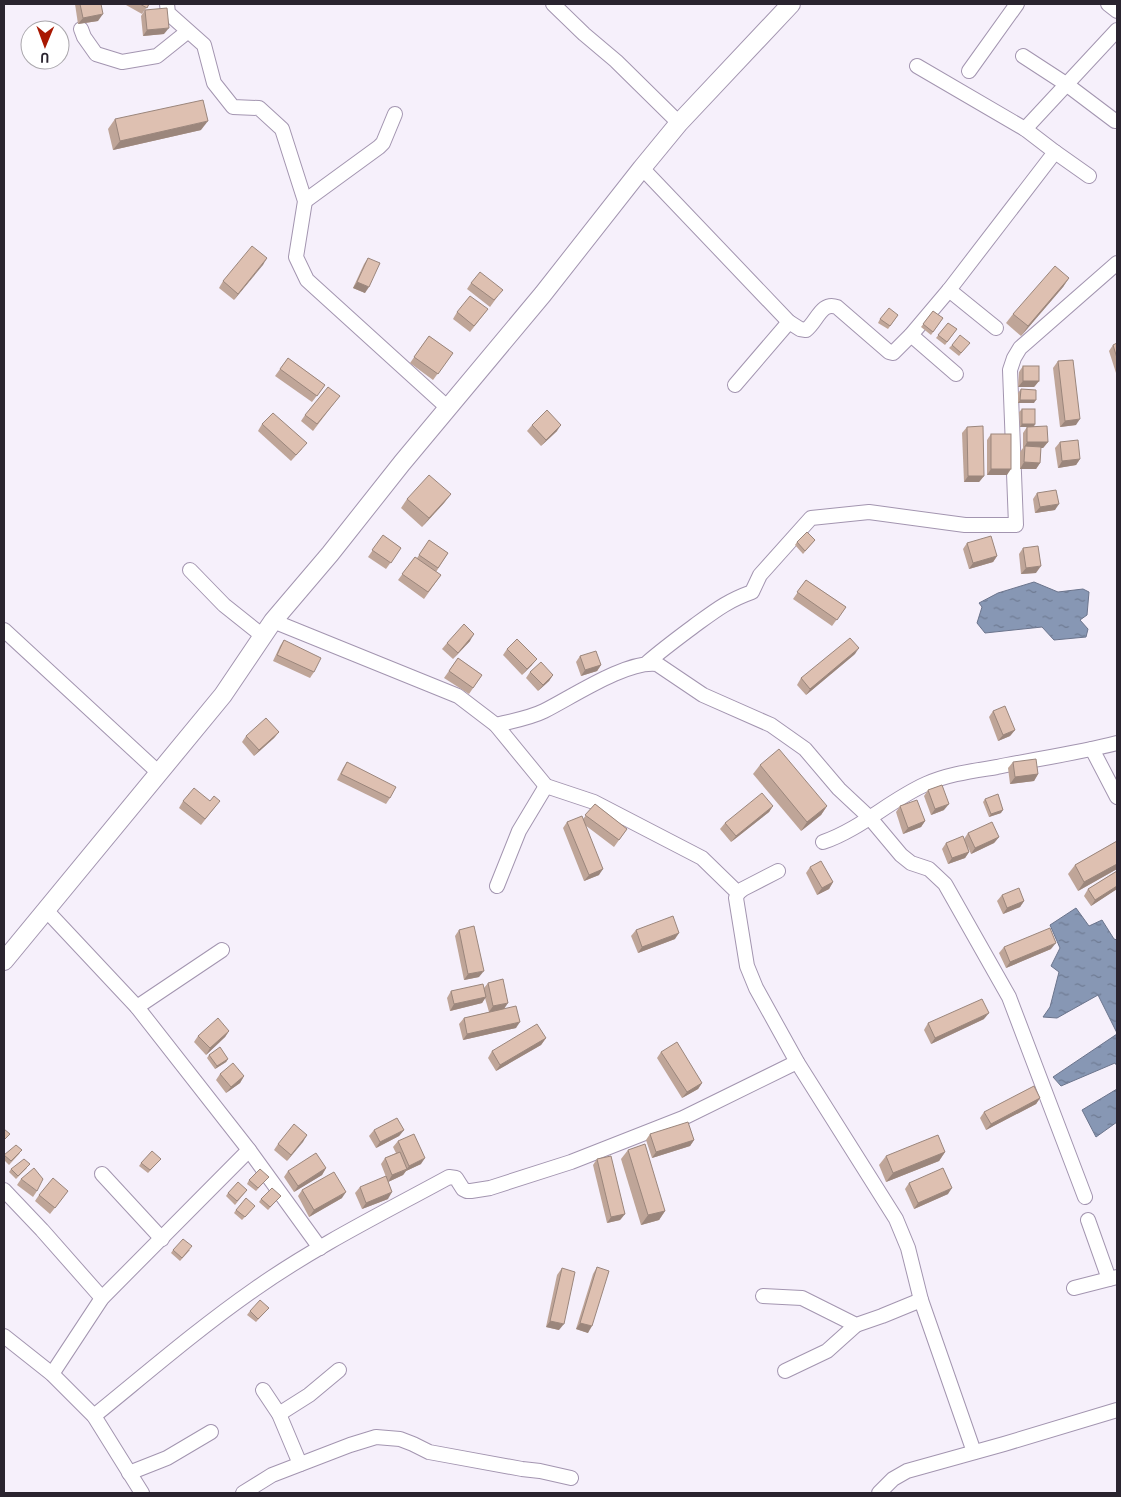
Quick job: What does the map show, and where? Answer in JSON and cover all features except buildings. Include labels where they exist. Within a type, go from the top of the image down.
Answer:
[{"type":"street","points":[[166,4],[168,13],[187,32],[204,45],[214,83],[233,107],[259,108],[282,129],[305,201],[296,257],[307,280],[448,408]]},
{"type":"street","points":[[553,4],[680,123]]},
{"type":"street","points":[[4,961],[223,695],[273,621],[543,294],[642,168],[680,123],[791,4]]},
{"type":"street","points":[[969,71],[1017,4]]},
{"type":"street","points":[[1108,4],[1117,11]]},
{"type":"street","points":[[81,29],[84,37],[96,54],[122,62],[157,56],[187,32]]},
{"type":"street","points":[[1025,129],[1117,30]]},
{"type":"street","points":[[1023,56],[1066,84],[1115,121]]},
{"type":"street","points":[[917,66],[1025,129],[1089,176]]},
{"type":"street","points":[[305,201],[379,147],[383,143],[395,114]]},
{"type":"street","points":[[642,168],[789,322],[800,329],[806,330],[824,308],[832,306],[837,308],[889,352],[895,352],[948,290],[1055,152]]},
{"type":"street","points":[[496,725],[542,712],[596,683],[636,665],[648,662],[718,608],[752,592],[760,575],[811,518],[868,512],[965,525],[1016,525],[1010,370],[1014,358],[1020,348],[1117,263]]},
{"type":"street","points":[[948,290],[996,328]]},
{"type":"street","points":[[735,385],[789,322]]},
{"type":"street","points":[[911,335],[956,374]]},
{"type":"street","points":[[190,570],[224,605],[263,636]]},
{"type":"street","points":[[273,621],[458,696],[496,725],[546,786],[594,802],[702,858],[738,892]]},
{"type":"street","points":[[4,630],[159,773]]},
{"type":"street","points":[[648,662],[657,664],[703,695],[771,725],[805,748],[839,789],[870,818],[901,856],[911,863],[929,869],[945,884],[1009,998],[1085,1197]]},
{"type":"street","points":[[823,842],[835,838],[910,792],[927,784],[951,776],[1117,743]]},
{"type":"street","points":[[1092,749],[1117,797]]},
{"type":"street","points":[[497,886],[518,831],[546,786]]},
{"type":"street","points":[[778,871],[738,892],[736,898],[749,971],[756,988],[796,1062],[896,1219],[908,1248],[921,1300],[974,1452]]},
{"type":"street","points":[[46,910],[137,1007],[249,1150],[320,1248]]},
{"type":"street","points":[[137,1007],[222,950]]},
{"type":"street","points":[[94,1416],[207,1324],[256,1288],[320,1248],[449,1177],[456,1178],[463,1189],[471,1191],[490,1188],[571,1162],[684,1118],[796,1062]]},
{"type":"street","points":[[52,1374],[102,1298],[249,1150]]},
{"type":"street","points":[[102,1174],[162,1239]]},
{"type":"street","points":[[4,1190],[102,1298]]},
{"type":"street","points":[[1074,1288],[1113,1278],[1088,1220]]},
{"type":"street","points":[[763,1296],[802,1298],[856,1325]]},
{"type":"street","points":[[785,1371],[827,1351],[856,1325],[921,1300]]},
{"type":"street","points":[[4,1336],[52,1374],[94,1416],[139,1492]]},
{"type":"street","points":[[279,1414],[308,1395],[339,1370]]},
{"type":"street","points":[[263,1390],[279,1414],[300,1464]]},
{"type":"street","points":[[879,1493],[893,1479],[907,1470],[1004,1444],[1117,1410]]},
{"type":"street","points":[[129,1473],[167,1458],[211,1432]]},
{"type":"street","points":[[243,1493],[272,1475],[350,1444],[376,1437],[400,1440],[428,1452],[571,1478]]},
{"type":"water","points":[[1034,582],[1058,592],[1083,589],[1089,592],[1087,615],[1080,620],[1088,629],[1086,637],[1054,640],[1042,627],[985,633],[977,623],[982,607],[979,603],[998,593]]},
{"type":"water","points":[[1076,908],[1089,926],[1102,920],[1114,939],[1117,940],[1117,1033],[1098,995],[1057,1018],[1043,1017],[1050,1007],[1059,972],[1051,966],[1060,948],[1050,925]]},
{"type":"water","points":[[1117,1034],[1117,1066],[1115,1063],[1061,1086],[1053,1077]]},
{"type":"water","points":[[1117,1089],[1117,1122],[1096,1137],[1082,1110]]}]
